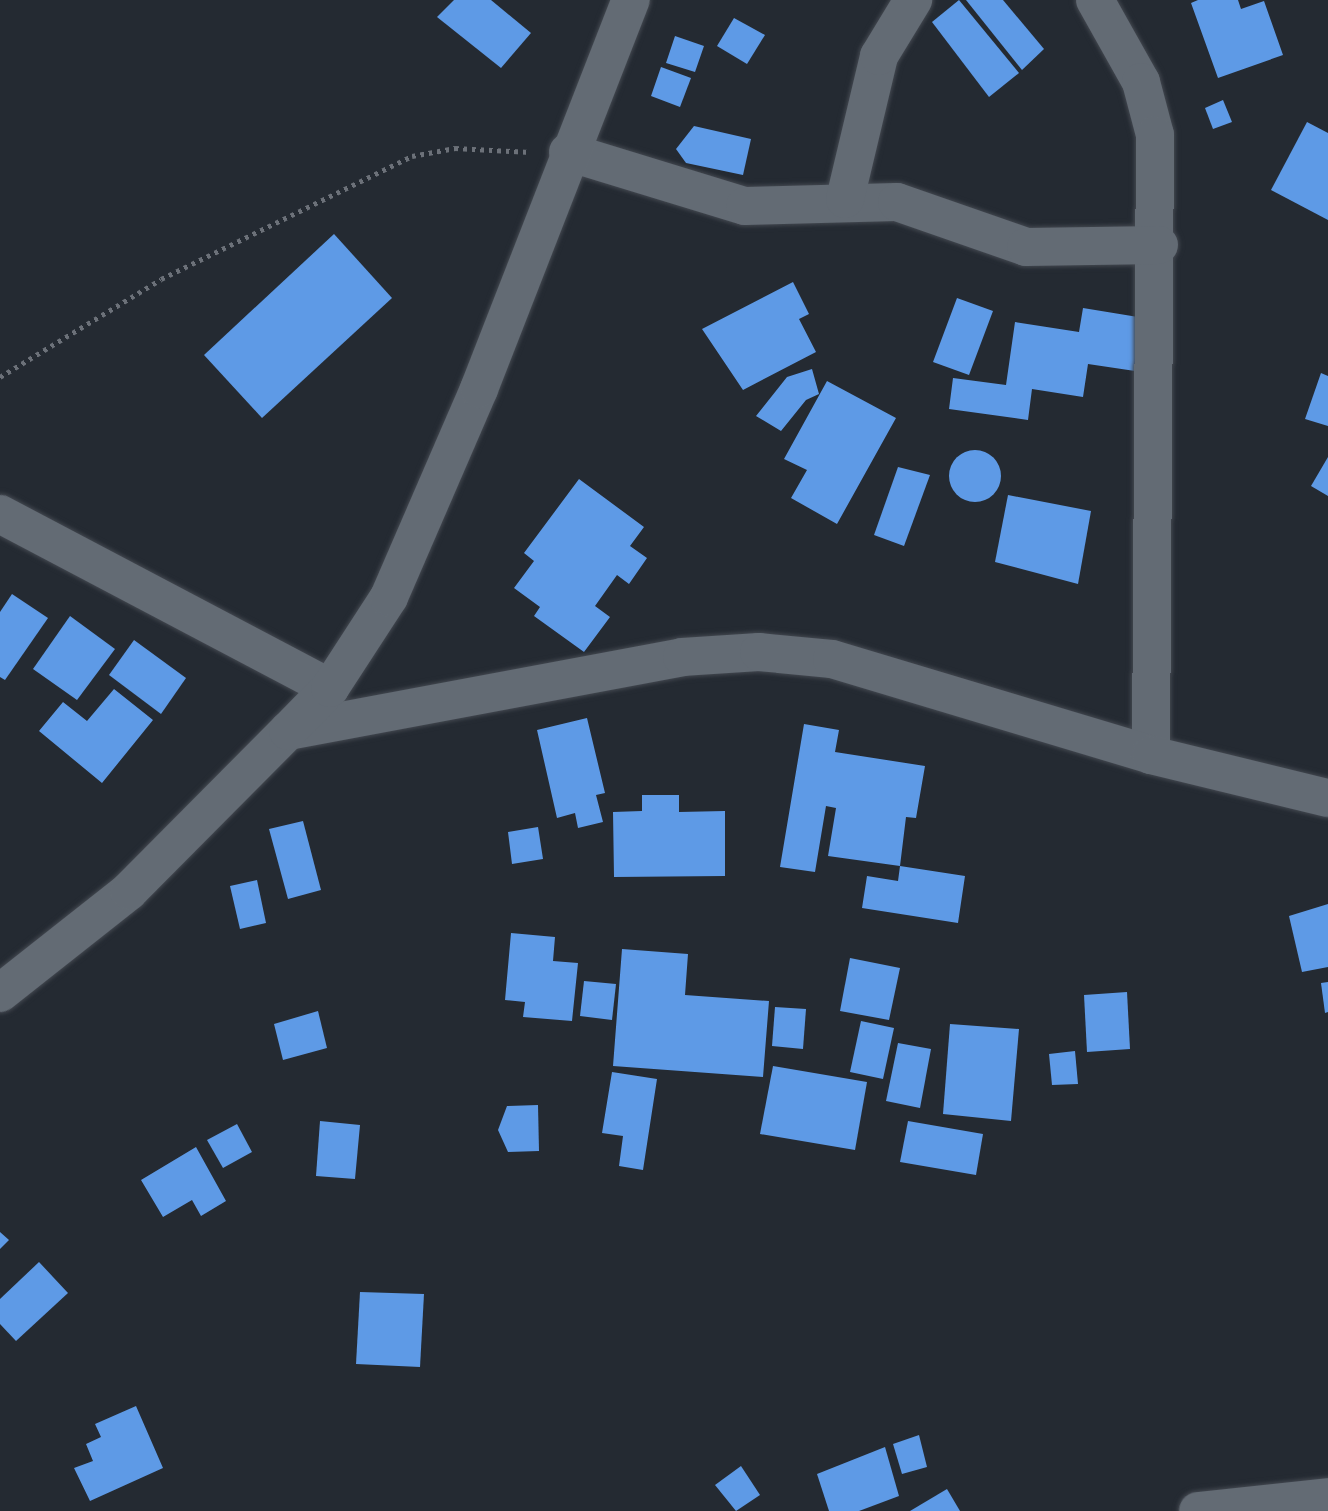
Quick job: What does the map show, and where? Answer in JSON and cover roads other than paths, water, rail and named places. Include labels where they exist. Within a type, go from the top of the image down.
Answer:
[{"type":"street","points":[[0,993],[130,891],[288,731],[330,688],[389,597],[479,389],[569,152],[631,0]]},
{"type":"street","points":[[845,199],[879,56],[914,0]]},
{"type":"street","points":[[1095,0],[1144,96],[1155,135],[1159,245],[1152,755]]},
{"type":"street","points":[[569,152],[745,206],[845,199],[897,202],[1026,247],[1159,245]]},
{"type":"street","points":[[0,514],[330,688]]},
{"type":"street","points":[[288,731],[682,657],[759,652],[832,659],[1152,755],[1328,798]]},
{"type":"street","points":[[1198,1511],[1328,1497]]}]
